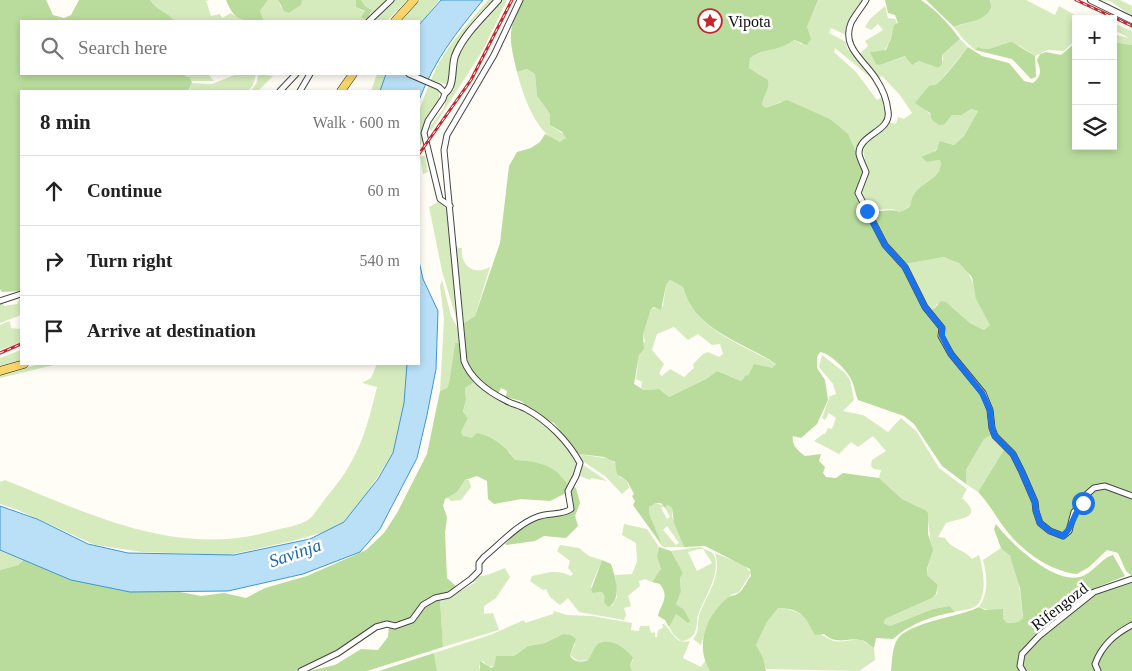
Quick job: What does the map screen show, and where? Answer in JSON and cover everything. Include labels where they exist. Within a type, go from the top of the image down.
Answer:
[{"type":"main road","points":[[396,20],[414,0]]},
{"type":"main road","points":[[342,90],[352,75]]},
{"type":"main road","points":[[0,371],[21,365]]},
{"type":"street","points":[[370,20],[391,0]]},
{"type":"street","points":[[450,206],[440,199],[424,140],[428,121],[437,110],[445,93],[450,90],[454,58],[459,48],[498,0]]},
{"type":"street","points":[[301,671],[338,654],[376,627],[387,624],[395,626],[412,620],[423,605],[435,598],[449,594],[471,579],[479,571],[479,563],[484,557],[527,522],[538,516],[565,513],[571,509],[568,491],[580,463],[572,448],[552,428],[526,408],[506,401],[487,389],[469,372],[464,361],[444,150],[447,135],[494,55],[520,0]]},
{"type":"street","points":[[866,0],[851,22],[849,42],[854,52],[877,79],[889,113],[885,125],[861,146],[859,154],[866,172],[858,193],[885,245],[905,267],[925,307],[942,328],[942,336],[951,354],[982,393],[990,410],[995,436],[1013,454],[1035,502],[1040,523],[1050,531],[1063,536],[1069,531],[1074,512],[1083,503],[1086,495],[1094,488],[1105,486],[1132,496]]},
{"type":"street","points":[[1091,0],[1132,20]]},
{"type":"street","points":[[281,90],[295,75]]},
{"type":"street","points":[[301,90],[309,75]]},
{"type":"street","points":[[412,75],[432,84],[445,93]]},
{"type":"street","points":[[0,301],[20,294]]},
{"type":"street","name":"Rifengozd","points":[[1022,671],[1020,660],[1022,654],[1039,636],[1094,592],[1132,580]]},
{"type":"street","points":[[1098,671],[1095,664],[1100,650],[1119,632],[1132,624]]},
{"type":"green space","points":[[0,0],[46,0],[53,15],[64,18],[71,15],[79,0],[150,0],[156,7],[174,20],[20,20],[20,75],[185,75],[190,78],[192,83],[188,90],[20,90],[20,291],[2,292],[0,289]]},
{"type":"green space","points":[[150,0],[209,0],[206,1],[211,16],[220,14],[222,18],[231,13],[242,20],[174,20],[156,7]]},
{"type":"green space","points":[[226,0],[268,0],[260,11],[264,20],[240,19],[232,13]]},
{"type":"green space","points":[[268,0],[278,0],[281,7],[289,13],[300,5],[302,0],[356,0],[358,8],[371,15],[371,9],[365,6],[361,0],[388,0],[367,20],[264,20],[260,11]]},
{"type":"green space","points":[[278,0],[302,0],[301,5],[289,13],[284,11]]},
{"type":"green space","points":[[356,0],[361,0],[365,6],[372,10],[368,17],[364,19],[361,17],[365,11],[356,7]]},
{"type":"green space","points":[[392,0],[407,0],[388,20],[373,20]]},
{"type":"green space","points":[[420,0],[439,0],[420,25],[420,20],[403,20]]},
{"type":"green space","points":[[488,0],[496,0],[465,37],[448,85],[431,80],[449,48]]},
{"type":"green space","points":[[500,0],[507,0],[483,50],[431,131],[429,128],[444,108],[447,95],[454,89],[456,63],[461,51],[474,30]]},
{"type":"green space","points":[[522,0],[818,0],[807,27],[811,39],[807,45],[794,40],[750,58],[749,68],[768,80],[762,105],[766,108],[787,100],[830,119],[848,134],[865,172],[860,185],[861,200],[872,202],[875,210],[899,212],[909,206],[915,193],[939,171],[940,160],[927,162],[921,157],[936,151],[940,141],[954,145],[964,136],[978,111],[971,109],[962,115],[952,115],[945,124],[939,125],[932,120],[930,113],[915,103],[929,86],[937,84],[941,80],[968,47],[982,56],[1009,63],[1024,81],[1033,83],[1040,73],[1037,60],[1040,54],[1046,52],[1061,55],[1072,45],[1072,150],[1117,150],[1117,43],[1132,45],[1132,576],[1126,571],[1118,553],[1107,550],[1089,567],[1077,574],[1046,564],[1026,551],[1010,535],[978,492],[1005,448],[992,434],[984,439],[966,470],[966,484],[942,466],[914,424],[904,416],[858,400],[853,383],[847,372],[833,359],[820,352],[817,357],[817,368],[825,380],[828,400],[817,424],[801,438],[793,436],[796,448],[805,456],[821,454],[819,461],[825,467],[823,473],[826,477],[836,478],[843,473],[879,478],[902,499],[928,513],[928,534],[933,550],[927,575],[938,585],[936,594],[932,598],[885,619],[884,623],[890,626],[933,609],[950,606],[955,612],[922,621],[906,629],[893,639],[876,638],[874,648],[862,640],[837,640],[824,634],[815,635],[809,623],[798,612],[778,608],[767,622],[756,645],[763,658],[766,671],[710,671],[703,652],[704,633],[719,607],[726,599],[741,590],[751,576],[750,569],[705,546],[684,547],[674,523],[672,508],[668,505],[665,508],[661,503],[656,503],[649,507],[649,513],[663,547],[633,505],[635,501],[632,496],[634,494],[627,481],[617,474],[615,462],[604,457],[579,454],[554,423],[537,415],[521,401],[506,397],[507,391],[501,388],[498,394],[479,380],[473,373],[466,355],[464,323],[475,316],[500,243],[509,166],[517,152],[531,148],[540,142],[545,134],[560,142],[566,138],[562,132],[550,125],[550,114],[537,96],[535,74],[527,69],[517,72],[511,43],[514,20]],"holes":[[[944,257],[959,263],[972,277],[976,299],[990,325],[984,330],[970,323],[946,302],[941,301],[934,309],[928,310],[905,264]],[[670,280],[683,287],[689,302],[708,325],[776,364],[772,368],[754,364],[748,376],[746,375],[741,381],[717,371],[706,379],[669,397],[659,389],[644,390],[634,384],[639,355],[644,349],[643,335],[651,309],[654,307],[661,310],[666,285]]]},
{"type":"green space","points":[[818,0],[865,0],[851,21],[848,36],[831,28],[829,33],[846,42],[847,48],[874,77],[881,96],[870,77],[835,48],[834,52],[856,72],[877,100],[882,97],[888,113],[882,125],[879,124],[880,127],[863,144],[863,160],[830,119],[780,102],[766,109],[762,105],[765,78],[749,68],[750,58],[794,40],[802,44]]},
{"type":"green space","points":[[885,0],[921,0],[937,13],[956,33],[960,39],[942,55],[942,64],[938,68],[919,61],[912,65],[905,56],[880,65],[876,64],[870,52],[886,50],[894,25],[898,23],[895,15],[888,13]]},
{"type":"green space","points":[[926,0],[990,0],[991,7],[985,16],[954,27]]},
{"type":"green space","points":[[990,0],[1026,0],[1055,15],[1059,6],[1075,15],[1072,15],[1072,43],[1064,51],[1047,50],[1035,56],[1020,46],[1007,43],[992,48],[978,48],[975,50],[954,27],[970,22],[991,2]]},
{"type":"green space","points":[[1097,0],[1120,0],[1132,6],[1132,16],[1110,1]]},
{"type":"green space","points":[[885,6],[888,18],[895,19],[897,23],[883,52],[873,51],[880,65],[906,56],[909,58],[910,63],[914,64],[919,61],[938,68],[943,60],[942,55],[960,39],[968,47],[937,84],[932,85],[927,111],[932,117],[945,124],[952,115],[962,115],[971,109],[978,111],[964,136],[954,145],[944,142],[938,146],[934,153],[921,158],[934,161],[940,160],[940,170],[938,174],[920,188],[910,205],[899,212],[893,209],[875,210],[870,201],[861,200],[859,197],[867,173],[863,148],[866,142],[889,122],[896,124],[898,117],[904,119],[912,113],[900,95],[882,76],[877,79],[877,74],[874,75],[857,56],[868,46],[865,41],[883,30],[878,24],[871,30],[865,27],[870,19]]},
{"type":"green space","points":[[1117,25],[1132,31],[1132,45],[1117,43],[1117,35],[1129,38],[1117,32]]},
{"type":"green space","points":[[1012,42],[1035,56],[1036,77],[1031,79],[1012,59],[975,50],[978,47],[986,49]]},
{"type":"green space","points":[[527,69],[535,74],[537,96],[550,114],[550,125],[566,136],[565,140],[560,142],[552,138],[537,123],[523,92],[517,72]]},
{"type":"green space","points":[[187,75],[209,75],[214,81],[191,81]]},
{"type":"green space","points":[[234,75],[256,75],[253,85],[249,90],[189,90],[192,83],[212,84]]},
{"type":"green space","points":[[258,75],[273,76],[259,90],[252,90],[257,82]]},
{"type":"green space","points":[[377,75],[386,75],[380,90],[371,90]]},
{"type":"green space","points":[[429,84],[437,88],[438,101],[425,126],[423,141],[420,145],[420,108]]},
{"type":"green space","points":[[420,156],[425,156],[428,172],[423,174]]},
{"type":"green space","points":[[438,202],[446,208],[448,214],[457,321],[442,271],[429,207]]},
{"type":"green space","points":[[455,244],[458,248],[462,248],[463,260],[469,268],[484,270],[490,267],[475,316],[464,323]]},
{"type":"green space","points":[[944,257],[960,264],[969,274],[990,325],[984,330],[970,323],[953,308],[937,304],[934,309],[928,310],[905,264]]},
{"type":"green space","points":[[442,280],[451,316],[459,330],[461,343],[455,343],[449,383],[447,388],[440,391],[444,319],[440,286]]},
{"type":"green space","points":[[670,280],[683,287],[688,302],[697,314],[720,334],[776,364],[772,368],[743,378],[741,381],[717,371],[706,379],[669,397],[659,389],[644,390],[641,387],[642,382],[636,379],[639,355],[645,341],[643,335],[651,309],[663,306],[666,285]],"holes":[[[674,327],[688,340],[698,334],[712,345],[720,344],[723,354],[719,357],[708,352],[703,354],[693,364],[694,368],[684,377],[670,369],[662,376],[659,373],[664,364],[652,350],[657,334]]]},
{"type":"green space","points":[[20,299],[20,315],[0,323],[0,304],[3,303],[4,306],[17,304]]},
{"type":"green space","points":[[10,321],[11,328],[20,329],[20,342],[0,350],[0,325]]},
{"type":"green space","points":[[455,343],[461,343],[463,363],[475,382],[465,388],[466,400],[463,412],[468,418],[461,432],[463,436],[472,438],[477,433],[494,439],[515,460],[539,463],[546,466],[558,473],[569,486],[568,492],[550,501],[521,499],[494,504],[488,499],[487,481],[477,476],[465,480],[457,492],[445,499],[443,506],[447,517],[445,533],[447,578],[458,588],[430,599],[410,619],[401,622],[379,623],[327,658],[295,671],[0,671],[0,570],[18,565],[30,554],[175,591],[201,596],[224,593],[246,598],[265,588],[307,576],[366,550],[384,533],[397,513],[427,454],[440,391],[447,388],[449,383]]},
{"type":"green space","points":[[20,350],[20,362],[0,367],[0,358]]},
{"type":"green space","points":[[822,355],[845,373],[850,380],[854,400],[843,411],[863,415],[888,432],[901,418],[917,432],[939,468],[967,489],[962,498],[971,510],[970,514],[946,523],[938,537],[945,538],[950,544],[966,553],[972,559],[979,555],[984,588],[983,594],[975,607],[955,612],[950,606],[933,609],[890,626],[884,623],[885,619],[937,594],[938,585],[927,575],[931,548],[929,527],[925,510],[902,499],[879,478],[881,470],[874,469],[871,466],[872,460],[886,451],[873,436],[858,447],[851,442],[839,454],[814,441],[825,434],[828,428],[832,429],[836,418],[829,413],[825,420],[822,418],[830,396],[836,394],[833,384],[819,367]]},
{"type":"green space","points":[[37,365],[54,365],[0,378],[0,374]]},
{"type":"green space","points":[[377,365],[408,365],[407,395],[397,444],[392,455],[363,499],[342,524],[331,530],[229,555],[142,552],[95,545],[18,510],[0,504],[0,482],[5,480],[103,519],[169,536],[202,539],[237,538],[300,524],[308,520],[315,513],[345,472],[359,447],[377,387],[362,383],[371,378]]},
{"type":"green space","points":[[475,382],[492,396],[523,407],[536,419],[552,427],[577,462],[576,474],[574,474],[569,486],[559,474],[546,466],[539,463],[515,460],[510,452],[463,437],[461,432],[468,418],[463,413],[466,400],[465,388]]},
{"type":"green space","points":[[989,434],[992,434],[1005,448],[978,492],[966,484],[966,470],[984,439]]},
{"type":"green space","points":[[579,454],[610,459],[617,465],[620,477],[627,481],[629,488],[622,494],[605,476],[581,460]]},
{"type":"green space","points":[[582,464],[607,481],[591,478],[590,480],[580,476]]},
{"type":"green space","points":[[465,480],[469,480],[471,487],[461,500],[451,501],[447,497],[457,492]]},
{"type":"green space","points":[[573,486],[576,488],[580,503],[575,516],[578,526],[566,538],[544,536],[535,541],[505,544],[520,528],[536,519],[572,507],[571,491]]},
{"type":"green space","points":[[656,503],[664,506],[661,508],[667,519],[670,517],[665,508],[668,505],[672,508],[672,516],[684,547],[663,547],[649,513],[649,507]],"holes":[[[667,526],[679,543],[676,545],[663,530]]]},
{"type":"green space","points":[[624,524],[647,529],[659,547],[658,553],[661,568],[652,582],[645,579],[639,581],[640,586],[628,596],[631,606],[624,608],[626,615],[624,620],[579,612],[568,598],[560,605],[550,597],[546,589],[543,590],[530,581],[532,576],[552,572],[571,576],[573,574],[568,568],[570,561],[557,551],[560,545],[579,548],[589,556],[602,560],[591,586],[593,593],[602,592],[612,606],[617,597],[615,575],[632,574],[637,562],[636,543],[622,535]]},
{"type":"green space","points":[[996,524],[1024,553],[1049,570],[1062,576],[1074,578],[1085,575],[1106,558],[1113,555],[1125,576],[1095,588],[1043,630],[1021,650],[1018,656],[1019,671],[891,671],[897,640],[911,629],[923,624],[971,611],[979,607],[985,610],[1003,609],[1003,619],[1007,623],[1018,622],[1023,618],[1020,588],[1010,556],[1001,548],[994,529]]},
{"type":"green space","points":[[0,547],[30,554],[18,565],[0,570]]},
{"type":"green space","points":[[659,547],[671,551],[683,573],[680,578],[681,592],[676,604],[684,610],[690,621],[688,623],[676,614],[669,627],[665,620],[658,616],[665,597],[660,584],[652,582],[661,569],[657,556]]},
{"type":"green space","points":[[700,547],[713,553],[715,560],[714,576],[698,615],[695,632],[690,638],[683,641],[674,635],[669,627],[675,613],[685,621],[676,604],[681,592],[680,578],[683,573],[671,551]],"holes":[[[703,549],[712,563],[697,571],[688,552]]]},
{"type":"green space","points":[[1001,548],[1012,560],[1016,570],[1023,618],[1018,622],[1006,623],[992,611],[979,607],[986,590],[983,560]]},
{"type":"green space","points":[[715,553],[744,565],[751,573],[739,592],[731,595],[706,628],[701,645],[693,639],[697,631],[699,616],[715,578],[717,561]]},
{"type":"green space","points":[[602,560],[611,564],[617,587],[613,604],[608,607],[604,602],[605,597],[602,592],[593,593],[591,590]]},
{"type":"green space","points":[[505,568],[510,577],[496,598],[484,606],[484,614],[493,613],[499,630],[443,647],[440,599],[452,596],[476,582],[474,580],[477,576],[488,575]]},
{"type":"green space","points":[[1132,582],[1132,622],[1117,630],[1100,647],[1095,662],[1096,671],[1024,671],[1022,666],[1025,652],[1043,635],[1094,594]]},
{"type":"green space","points":[[440,599],[443,647],[367,671],[309,671],[335,665],[361,649],[378,650],[388,637],[389,626],[410,624],[422,609]]},
{"type":"green space","points":[[778,608],[790,610],[805,617],[812,625],[813,631],[831,640],[838,642],[864,641],[874,648],[875,660],[859,671],[766,669],[756,645],[767,622]]},
{"type":"green space","points":[[554,611],[567,615],[592,616],[632,623],[631,630],[639,631],[640,626],[649,626],[651,633],[655,632],[655,637],[657,637],[658,630],[663,628],[662,624],[664,624],[681,641],[690,641],[683,658],[701,667],[705,661],[710,671],[632,671],[630,665],[633,660],[618,646],[609,642],[599,643],[588,660],[578,661],[570,655],[575,644],[563,634],[545,643],[528,646],[514,656],[496,656],[494,666],[488,667],[483,661],[479,666],[480,671],[437,671],[434,653],[490,635],[524,620],[525,623],[553,614]]},
{"type":"green space","points":[[1132,626],[1132,671],[1101,671],[1098,660],[1107,645]]},
{"type":"green space","points":[[563,634],[571,635],[576,639],[570,655],[575,660],[580,662],[588,660],[597,644],[609,642],[623,648],[633,658],[630,665],[632,671],[480,671],[480,661],[491,668],[494,666],[496,656],[514,656],[528,646],[545,643]]},
{"type":"green space","points":[[434,653],[437,671],[379,671]]},
{"type":"water","points":[[441,0],[483,0],[455,35],[439,59],[420,98],[420,90],[380,90],[386,75],[420,75],[420,24]]},
{"type":"water","name":"Savinja","points":[[420,266],[423,279],[438,311],[436,369],[427,415],[417,458],[380,529],[360,552],[303,574],[228,591],[130,592],[71,580],[0,550],[0,506],[37,519],[88,544],[128,553],[234,555],[310,539],[344,522],[378,479],[393,453],[404,403],[407,365],[420,365]]},
{"type":"railway","points":[[420,153],[471,80],[512,0]]},
{"type":"railway","points":[[1076,0],[1132,26]]},
{"type":"railway","points":[[0,353],[20,344]]},
{"type":"place","name":"Vipota","points":[[710,21]]},
{"type":"route","points":[[867,211],[885,245],[905,267],[925,307],[942,328],[942,336],[951,354],[982,393],[990,410],[995,436],[1013,454],[1035,502],[1040,523],[1050,531],[1063,536],[1069,531],[1074,512],[1083,503]]}]
